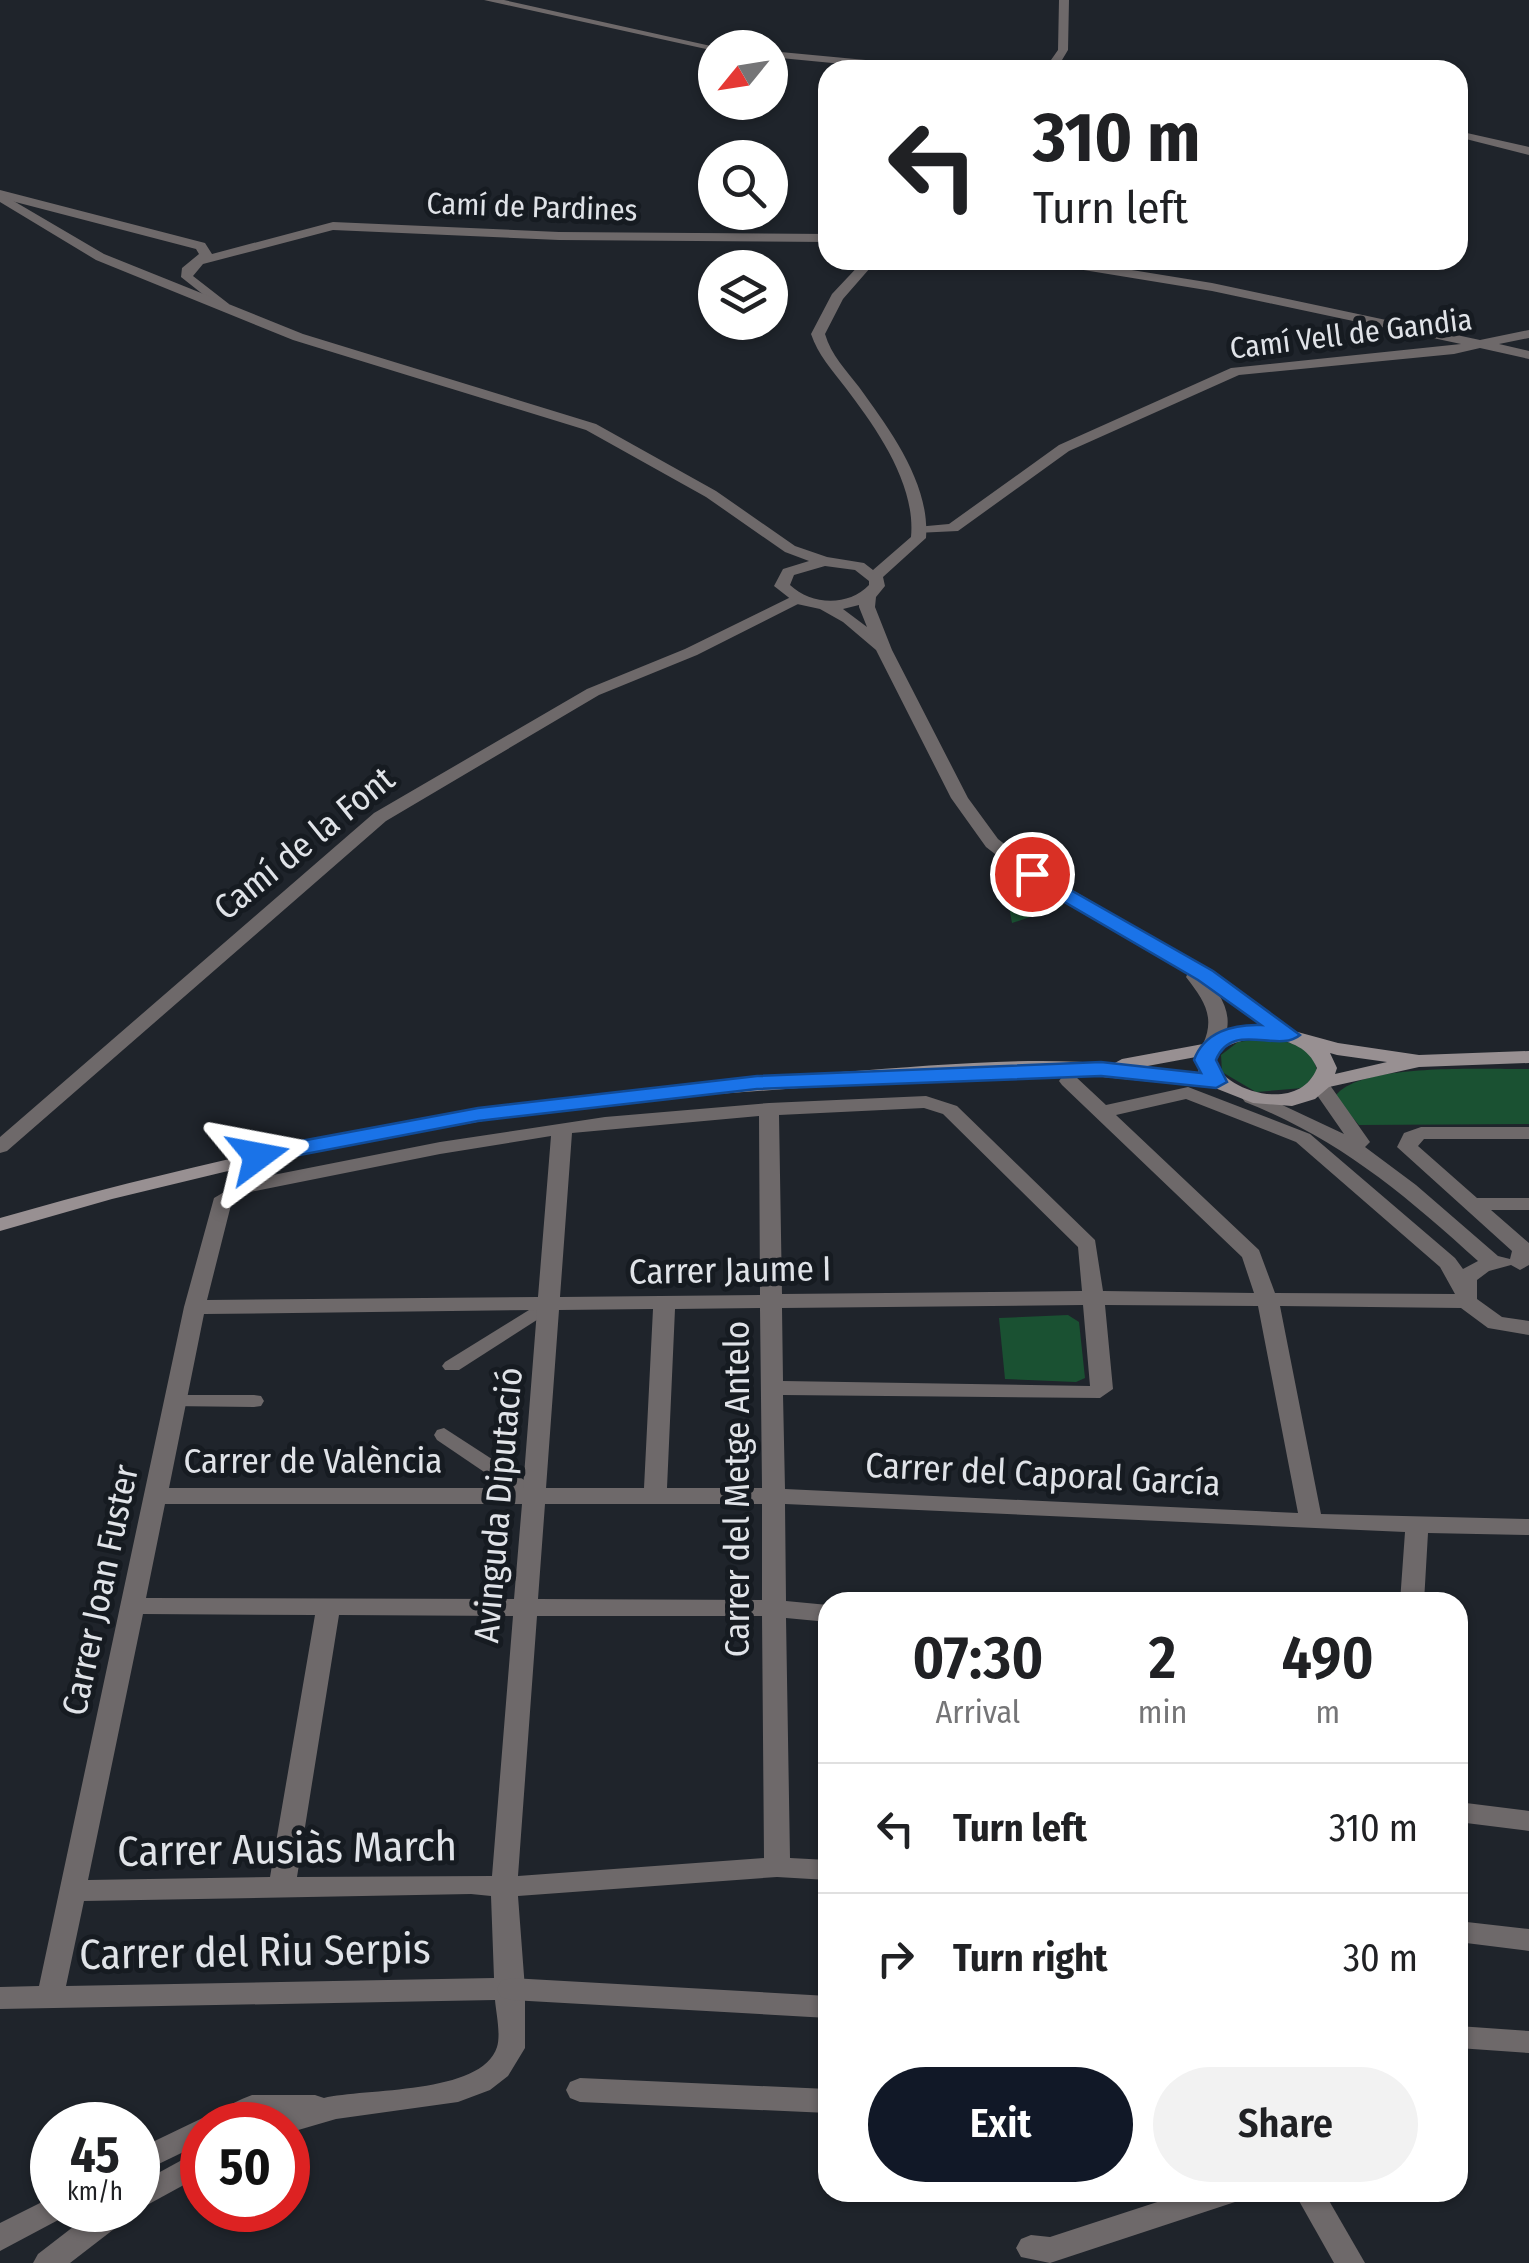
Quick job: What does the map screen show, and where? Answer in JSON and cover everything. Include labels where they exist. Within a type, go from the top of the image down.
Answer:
[{"type":"main road","points":[[1101,1069],[1211,1047],[1254,1030],[1420,1062]]},
{"type":"main road","points":[[1296,1038],[1325,1060],[1321,1084]]},
{"type":"main road","points":[[1211,1047],[1205,1060],[1216,1082]]},
{"type":"main road","points":[[0,1226],[212,1167],[350,1136],[498,1112],[790,1080],[1101,1069],[1216,1082],[1252,1098],[1283,1100],[1321,1084],[1420,1062],[1529,1058]]},
{"type":"street","points":[[490,0],[698,44]]},
{"type":"street","points":[[1057,60],[1063,50],[1064,0]]},
{"type":"street","points":[[788,56],[834,60]]},
{"type":"street","points":[[1468,136],[1529,150]]},
{"type":"street","points":[[0,195],[100,257],[224,307],[338,351],[583,424],[681,476],[790,549],[824,562]]},
{"type":"street","name":"Camí de Pardines","points":[[0,195],[201,246],[239,250]]},
{"type":"street","name":"Camí de Pardines","points":[[200,261],[333,226],[559,236],[818,238]]},
{"type":"street","points":[[201,246],[207,252],[187,270],[187,276],[224,307]]},
{"type":"street","points":[[862,270],[837,298],[818,334],[822,349],[870,413],[918,500],[920,530],[918,538],[874,577]]},
{"type":"street","points":[[1107,270],[1212,287],[1529,355]]},
{"type":"street","name":"Camí Vell de Gandia","points":[[842,562],[879,552],[920,530],[953,528],[1064,448],[1236,371],[1488,345],[1529,334]]},
{"type":"street","points":[[757,527],[776,551],[786,575]]},
{"type":"street","points":[[874,577],[842,562],[824,562],[798,566],[786,575],[782,586],[797,598],[822,604],[850,619],[884,650]]},
{"type":"street","points":[[822,604],[850,602],[868,595],[876,586],[874,577]]},
{"type":"street","points":[[868,595],[868,607],[884,650],[960,798],[992,843],[1032,874],[1182,966],[1214,981],[1296,1038]]},
{"type":"street","name":"Camí de la Font","points":[[0,1147],[380,817],[593,692],[691,652],[797,598]]},
{"type":"street","points":[[1182,966],[1206,990],[1218,1010],[1221,1029],[1211,1047]]},
{"type":"street","points":[[1068,1081],[1107,1111],[1245,1245],[1261,1277],[1272,1314],[1311,1522]]},
{"type":"street","points":[[1321,1084],[1370,1156]]},
{"type":"street","points":[[1107,1111],[1188,1093],[1303,1138],[1448,1263],[1483,1317],[1528,1331]]},
{"type":"street","points":[[1252,1098],[1319,1124],[1370,1156],[1492,1263]]},
{"type":"street","points":[[562,1128],[769,1109],[926,1102],[950,1110],[1088,1245],[1104,1383],[1092,1393],[774,1388]]},
{"type":"street","name":"Carrer del Metge Antelo","points":[[769,1109],[777,1868]]},
{"type":"street","name":"Carrer Joan Fuster","points":[[51,1994],[194,1308],[221,1202],[235,1191],[261,1184],[562,1128]]},
{"type":"street","name":"Avinguda Diputació","points":[[337,2107],[449,2092],[490,2075],[503,2064],[511,2048],[504,1887],[562,1128]]},
{"type":"street","points":[[1464,1293],[1472,1270],[1492,1263],[1525,1264],[1523,1248],[1407,1148],[1412,1136],[1529,1133]]},
{"type":"street","points":[[1472,1204],[1529,1204]]},
{"type":"street","name":"Carrer Jaume I","points":[[194,1308],[1266,1299],[1464,1293]]},
{"type":"street","points":[[452,1366],[550,1303]]},
{"type":"street","points":[[655,1496],[664,1304]]},
{"type":"street","points":[[175,1401],[254,1401]]},
{"type":"street","points":[[444,1435],[534,1496]]},
{"type":"street","name":"Carrer de València","points":[[155,1496],[771,1496]]},
{"type":"street","name":"Carrer del Caporal García","points":[[771,1496],[1311,1522],[1529,1527]]},
{"type":"street","points":[[1413,1592],[1417,1526]]},
{"type":"street","points":[[134,1606],[772,1608],[818,1613]]},
{"type":"street","points":[[282,1887],[328,1608]]},
{"type":"street","points":[[1468,1813],[1529,1821]]},
{"type":"street","name":"Carrer Ausiàs March","points":[[71,1891],[504,1887],[777,1868],[818,1870]]},
{"type":"street","points":[[1468,1933],[1529,1940]]},
{"type":"street","name":"Carrer del Riu Serpis","points":[[0,1998],[51,1994],[511,1989],[818,2006]]},
{"type":"street","points":[[1468,2038],[1529,2042]]},
{"type":"street","points":[[580,2090],[818,2100]]},
{"type":"street","points":[[310,2107],[337,2107]]},
{"type":"street","points":[[310,2115],[337,2107]]},
{"type":"street","points":[[1032,2248],[1050,2250],[1197,2202]]},
{"type":"street","points":[[1314,2202],[1350,2263]]},
{"type":"street","points":[[0,2238],[30,2221]]},
{"type":"street","points":[[48,2263],[88,2232]]},
{"type":"green space","points":[[1025,883],[1063,906],[1012,923],[1006,890]]},
{"type":"green space","points":[[1267,1038],[1292,1043],[1311,1057],[1317,1072],[1303,1088],[1256,1092],[1222,1072],[1221,1055],[1238,1042]]},
{"type":"green space","points":[[1529,1069],[1529,1124],[1359,1125],[1335,1097],[1348,1086],[1395,1073]]},
{"type":"green space","points":[[1068,1315],[1079,1322],[1085,1378],[1076,1382],[1005,1379],[999,1318]]},
{"type":"route","points":[[258,1156],[478,1114],[757,1082],[1101,1069],[1216,1082],[1207,1071],[1205,1060],[1213,1044],[1254,1030],[1289,1035],[1235,994],[1032,874]]}]
